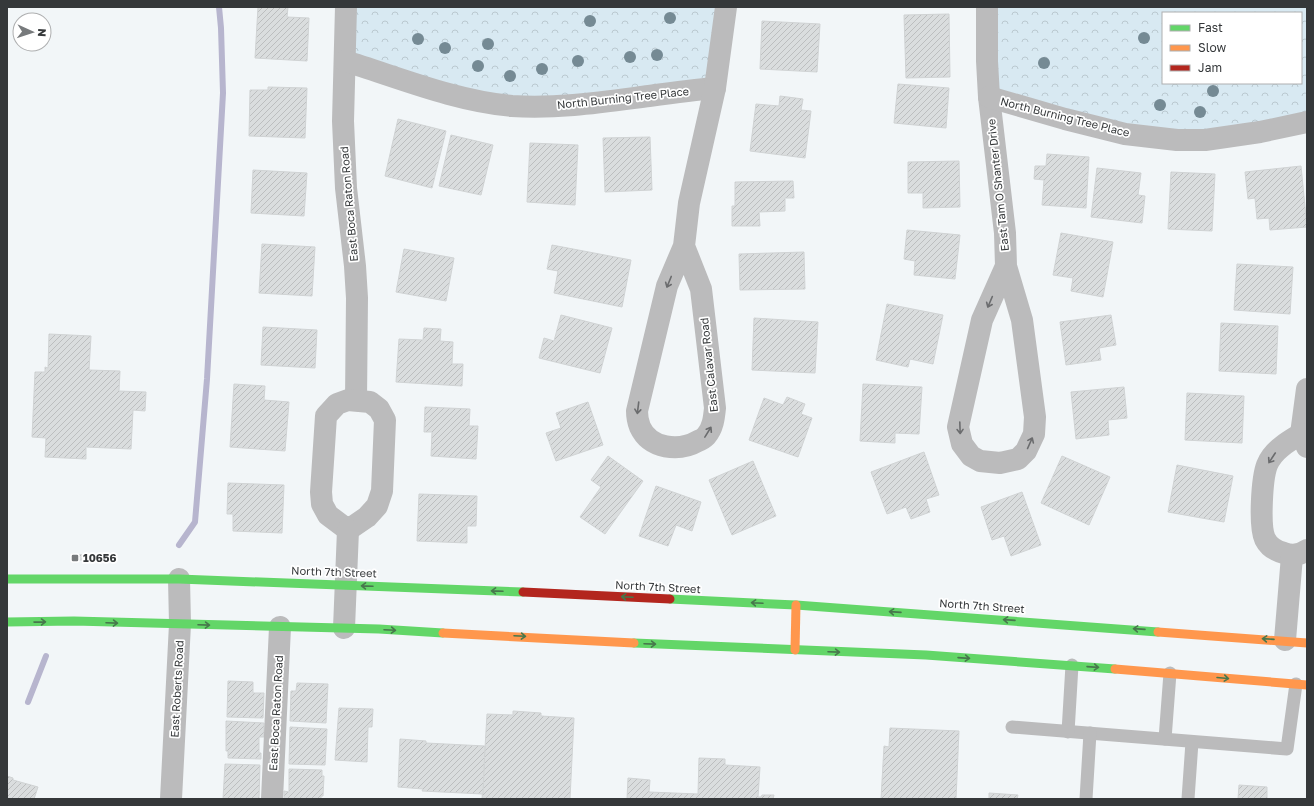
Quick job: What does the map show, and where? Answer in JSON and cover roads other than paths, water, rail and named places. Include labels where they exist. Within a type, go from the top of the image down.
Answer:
[{"type":"main road","name":"North 7th Street","points":[[7,579],[180,579],[796,605],[1285,640],[1307,643]]},
{"type":"main road","points":[[795,650],[796,605]]},
{"type":"main road","points":[[7,622],[74,621],[344,628],[625,643],[926,655],[1072,665],[1302,684]]},
{"type":"street","name":"East Boca Raton Road","points":[[346,7],[342,121],[346,188],[357,298],[356,400]]},
{"type":"street","name":"East Calavar Road","points":[[684,246],[701,289],[715,408],[713,423],[705,437],[690,445],[675,448],[660,445],[649,439],[640,427],[637,411],[667,286],[684,246],[689,202],[715,88],[726,7]]},
{"type":"street","name":"East Tam O Shanter Drive","points":[[987,7],[989,97],[1005,233],[1006,266],[1022,320],[1035,417],[1034,434],[1026,451],[1018,459],[1000,463],[980,461],[971,456],[962,444],[958,427],[982,320],[1006,266]]},
{"type":"street","name":"North Burning Tree Place","points":[[345,61],[459,97],[512,106],[538,107],[585,105],[666,93],[715,88]]},
{"type":"street","name":"North Burning Tree Place","points":[[989,97],[1065,119],[1125,134],[1177,140],[1205,140],[1260,132],[1307,122]]},
{"type":"street","points":[[1285,640],[1299,553],[1274,550],[1265,538],[1262,516],[1263,488],[1268,465],[1275,453],[1287,442],[1304,441],[1307,389]]},
{"type":"street","points":[[348,400],[356,400],[370,402],[379,409],[384,420],[382,491],[377,506],[367,517],[348,530],[328,515],[322,504],[321,492],[325,423],[326,416],[337,404],[348,400]]},
{"type":"street","points":[[344,628],[348,530]]},
{"type":"street","name":"East Roberts Road","points":[[172,799],[180,624],[180,579]]},
{"type":"street","name":"East Boca Raton Road","points":[[272,799],[280,627]]},
{"type":"lane","points":[[1068,732],[1072,665]]},
{"type":"lane","points":[[1165,739],[1170,673]]},
{"type":"lane","points":[[1012,727],[1287,749],[1302,684]]},
{"type":"lane","points":[[1086,799],[1090,733]]},
{"type":"lane","points":[[1188,799],[1192,742]]},
{"type":"waterway","points":[[179,545],[195,522],[207,379],[223,93],[219,7]]},
{"type":"waterway","points":[[28,702],[46,656]]},
{"type":"place","name":"10656","points":[[75,558]]}]
